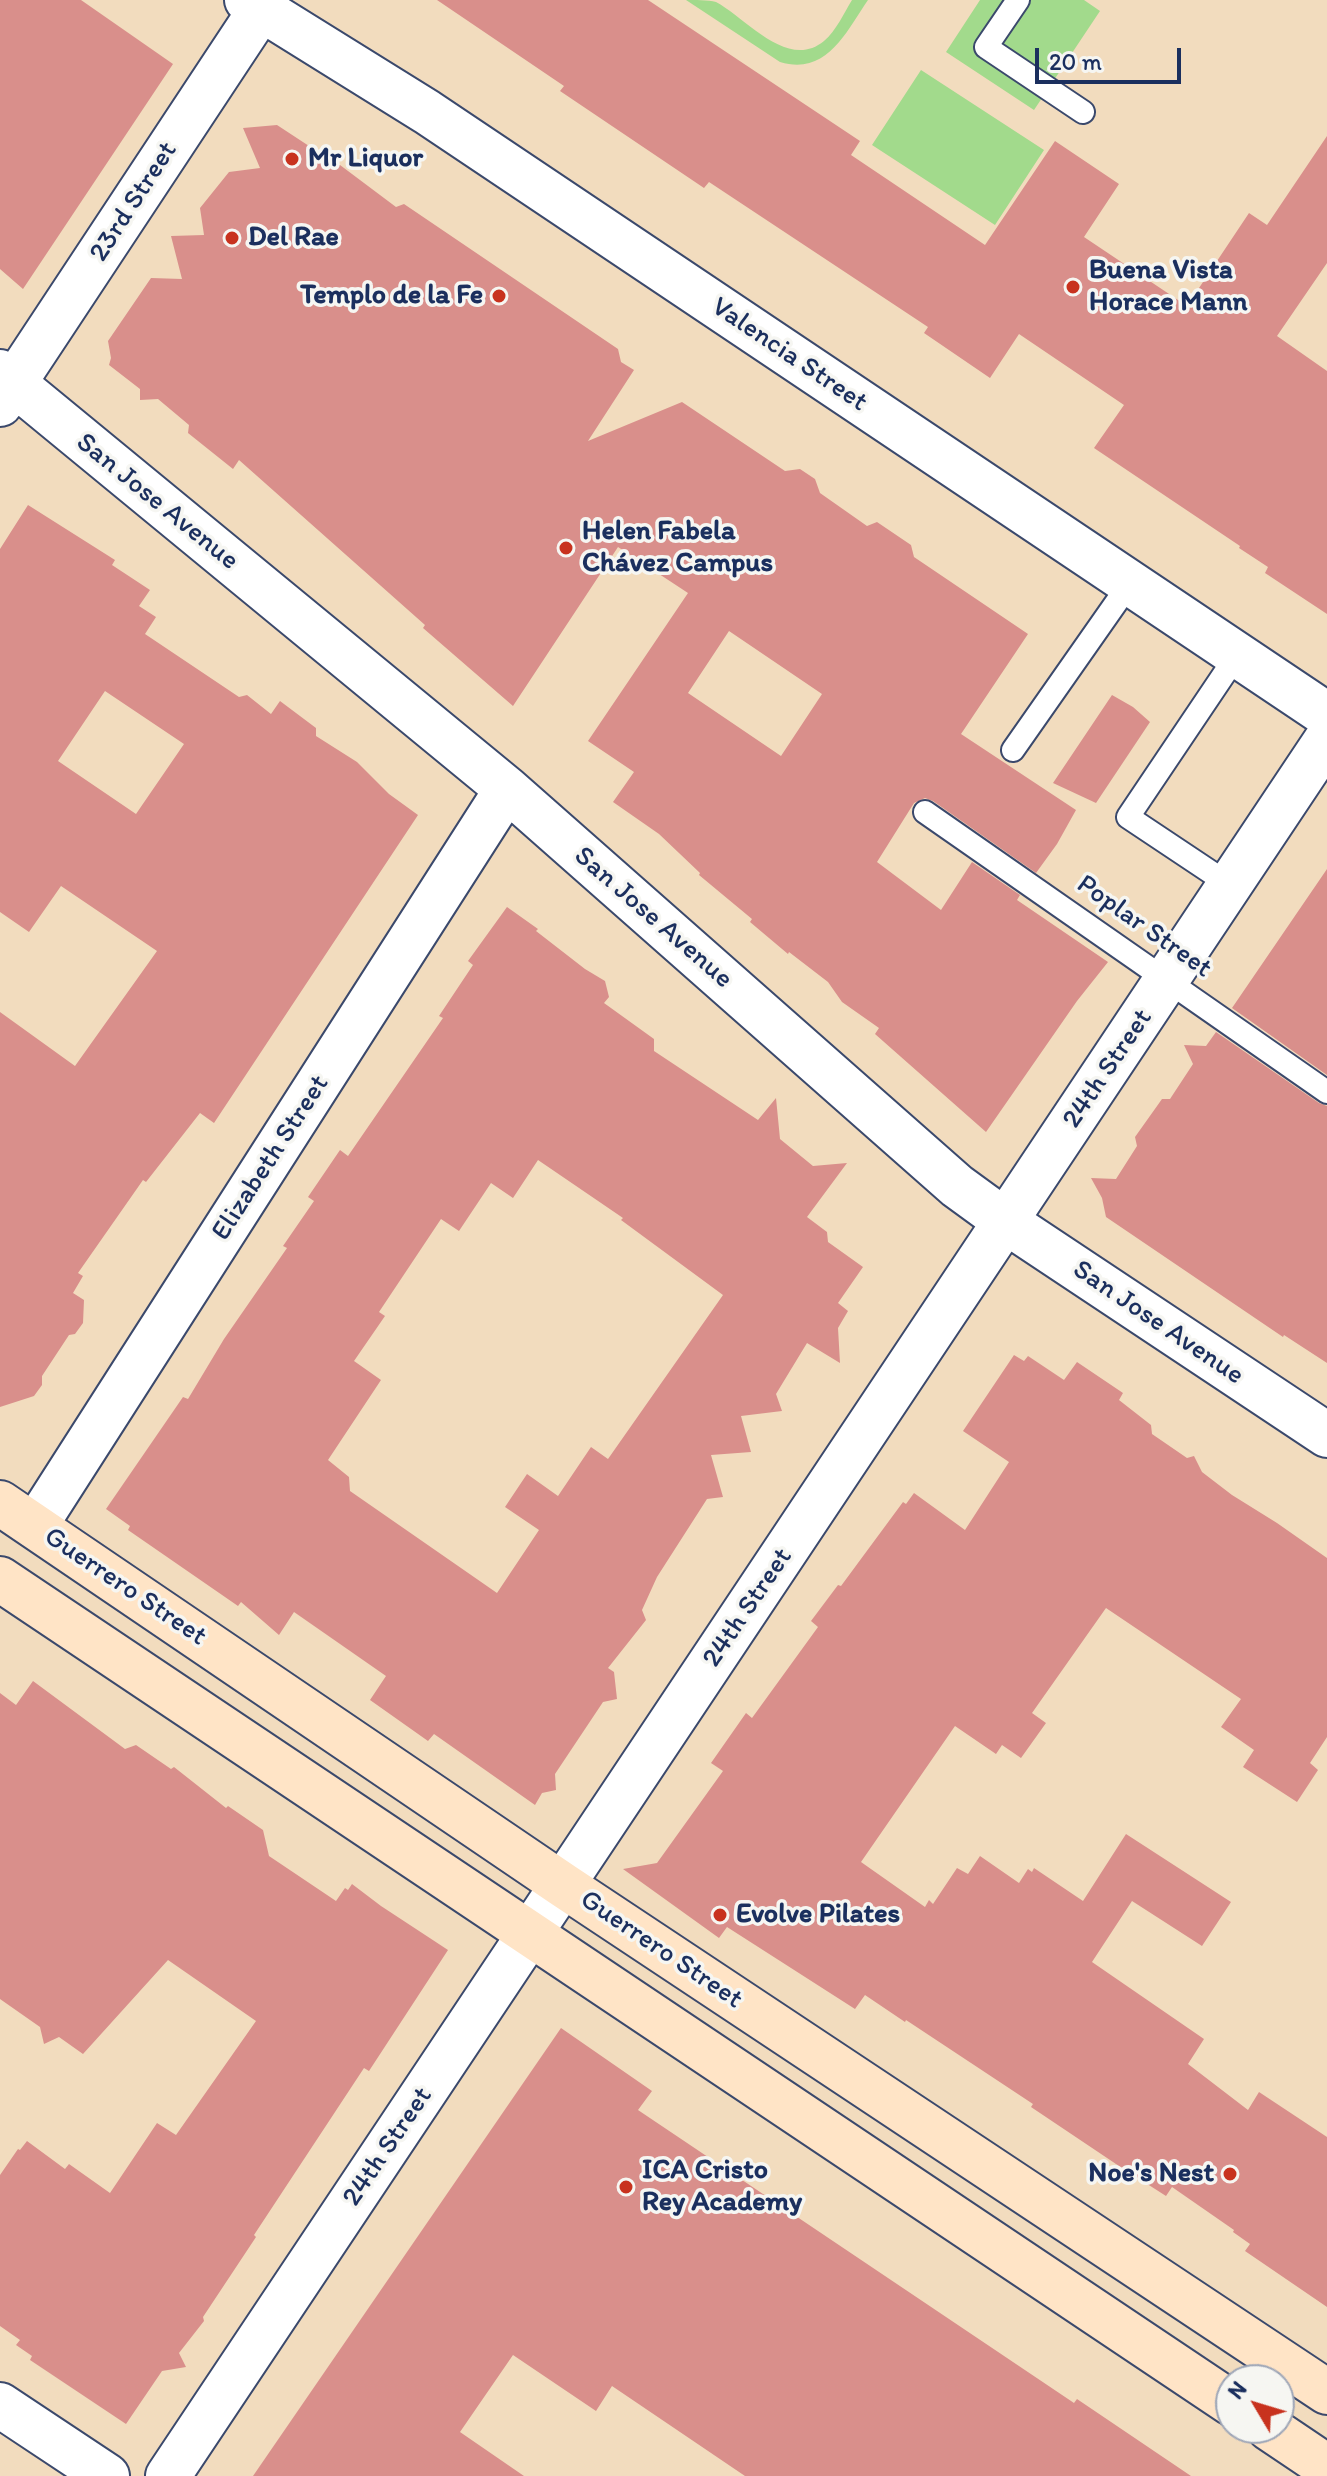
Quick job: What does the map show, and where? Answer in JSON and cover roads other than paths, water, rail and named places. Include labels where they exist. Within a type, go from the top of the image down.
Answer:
[{"type":"main road","name":"Guerrero Street","points":[[18,1514],[563,1885],[1327,2392]]},
{"type":"main road","points":[[0,1579],[1215,2392]]},
{"type":"main road","points":[[1293,2444],[1327,2467]]},
{"type":"street","name":"23rd Street","points":[[5,387],[258,3]]},
{"type":"street","name":"Valencia Street","points":[[258,3],[427,112],[1327,715]]},
{"type":"street","name":"San Jose Avenue","points":[[5,387],[507,789],[957,1186],[1327,1435]]},
{"type":"street","name":"24th Street","points":[[168,2476],[1327,739]]},
{"type":"street","name":"Elizabeth Street","points":[[18,1514],[507,789]]},
{"type":"street","points":[[0,2405],[107,2476]]},
{"type":"lane","points":[[1018,0],[986,47],[1083,112]]},
{"type":"lane","points":[[1013,750],[1130,583]]},
{"type":"lane","points":[[1230,885],[1128,817],[1237,655]]},
{"type":"lane","name":"Poplar Street","points":[[925,812],[1327,1092]]},
{"type":"place","name":"Mr Liquor","points":[[292,159]]},
{"type":"place","name":"Del Rae","points":[[232,238]]},
{"type":"place","name":"Buena Vista Horace Mann","points":[[1073,287]]},
{"type":"place","name":"Templo de la Fe","points":[[499,296]]},
{"type":"place","name":"Helen Fabela Chávez Campus","points":[[566,548]]},
{"type":"place","name":"Evolve Pilates","points":[[720,1915]]},
{"type":"place","name":"Noe's Nest","points":[[1230,2174]]},
{"type":"place","name":"ICA Cristo Rey Academy","points":[[626,2187]]}]
